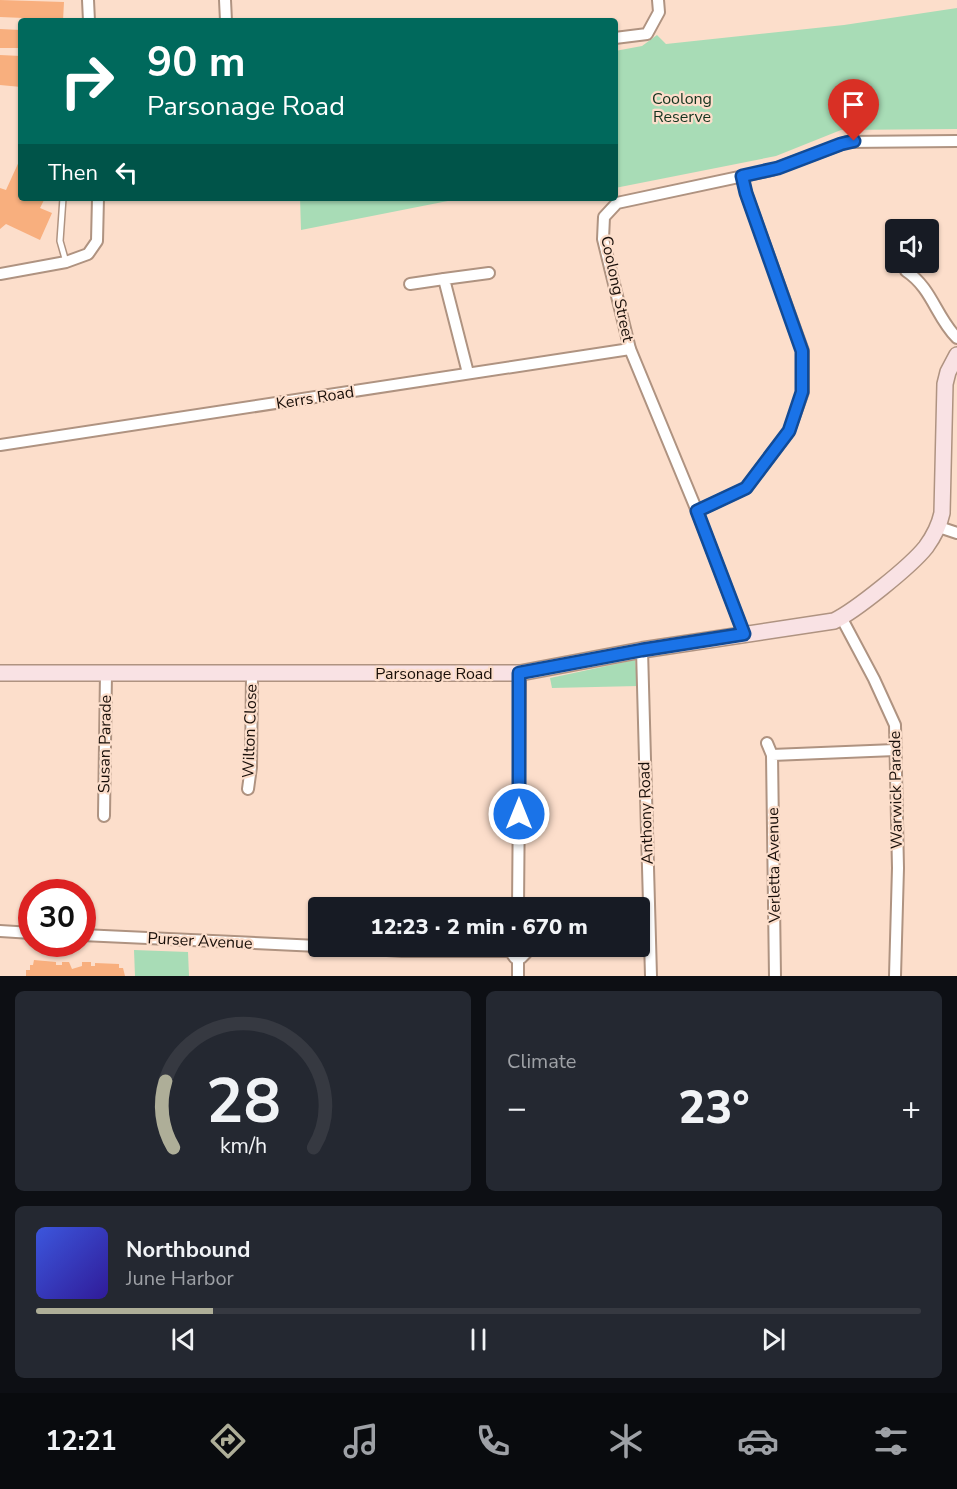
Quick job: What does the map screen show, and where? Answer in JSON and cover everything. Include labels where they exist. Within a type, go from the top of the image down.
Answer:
[{"type":"street","points":[[88,0],[89,18]]},
{"type":"street","points":[[225,0],[226,18]]},
{"type":"street","points":[[618,38],[647,34],[659,12],[658,0]]},
{"type":"street","name":"Coolong Street","points":[[744,634],[697,511],[630,350],[603,239],[604,217],[617,203],[783,167],[848,142],[957,141]]},
{"type":"street","points":[[697,511],[746,488],[789,431],[802,392],[802,351],[742,176]]},
{"type":"street","points":[[0,274],[84,257],[95,246],[98,237],[98,201]]},
{"type":"street","points":[[410,284],[489,273]]},
{"type":"street","points":[[909,273],[921,282],[947,327],[957,338]]},
{"type":"street","points":[[444,279],[468,374]]},
{"type":"street","name":"Kerrs Road","points":[[0,445],[630,350]]},
{"type":"street","name":"Parsonage Road","points":[[0,673],[519,673],[642,650],[826,623],[841,617],[901,570],[924,550],[939,527],[942,513],[945,384],[957,354]]},
{"type":"street","points":[[939,527],[957,533]]},
{"type":"street","name":"Warwick Parade","points":[[841,617],[895,725],[898,868],[895,976]]},
{"type":"street","name":"Anthony Road","points":[[642,650],[649,897]]},
{"type":"street","name":"Susan Parade","points":[[104,816],[106,673]]},
{"type":"street","points":[[518,897],[519,673]]},
{"type":"street","name":"Wilton Close","points":[[248,789],[251,767],[252,674]]},
{"type":"street","name":"Verletta Avenue","points":[[767,743],[772,755],[775,976]]},
{"type":"street","points":[[772,755],[895,750]]},
{"type":"street","points":[[0,932],[18,933]]},
{"type":"street","name":"Purser Avenue","points":[[96,936],[308,946]]},
{"type":"street","name":"Anthony Road","points":[[650,948],[651,976]]},
{"type":"street","points":[[514,957],[518,976]]},
{"type":"lane","points":[[63,201],[60,238],[66,262]]},
{"type":"green space","name":"Coolong Reserve","points":[[957,8],[957,129],[841,130],[776,156],[618,187],[618,50],[642,46],[657,35],[666,44],[844,25]]},
{"type":"green space","points":[[300,201],[448,201],[301,230]]},
{"type":"green space","points":[[635,660],[638,686],[552,688],[550,678]]},
{"type":"green space","points":[[134,950],[188,952],[189,976],[135,976]]},
{"type":"building","points":[[0,0],[64,2],[63,18],[0,17]]},
{"type":"building","points":[[0,29],[18,30],[18,48],[0,48]]},
{"type":"building","points":[[0,55],[18,56],[18,87],[0,85]]},
{"type":"building","points":[[18,164],[18,201],[44,201],[40,208],[52,213],[40,240],[6,224],[0,229],[0,188],[6,190]]},
{"type":"building","points":[[34,960],[56,962],[56,965],[69,962],[72,969],[82,966],[82,962],[91,962],[91,966],[95,966],[95,963],[119,964],[125,976],[26,976],[26,970],[30,970],[30,965],[33,965]]},
{"type":"route","points":[[519,814],[519,673],[744,634],[697,511],[746,488],[789,431],[802,392],[802,351],[742,176],[778,168],[854,141]]}]
